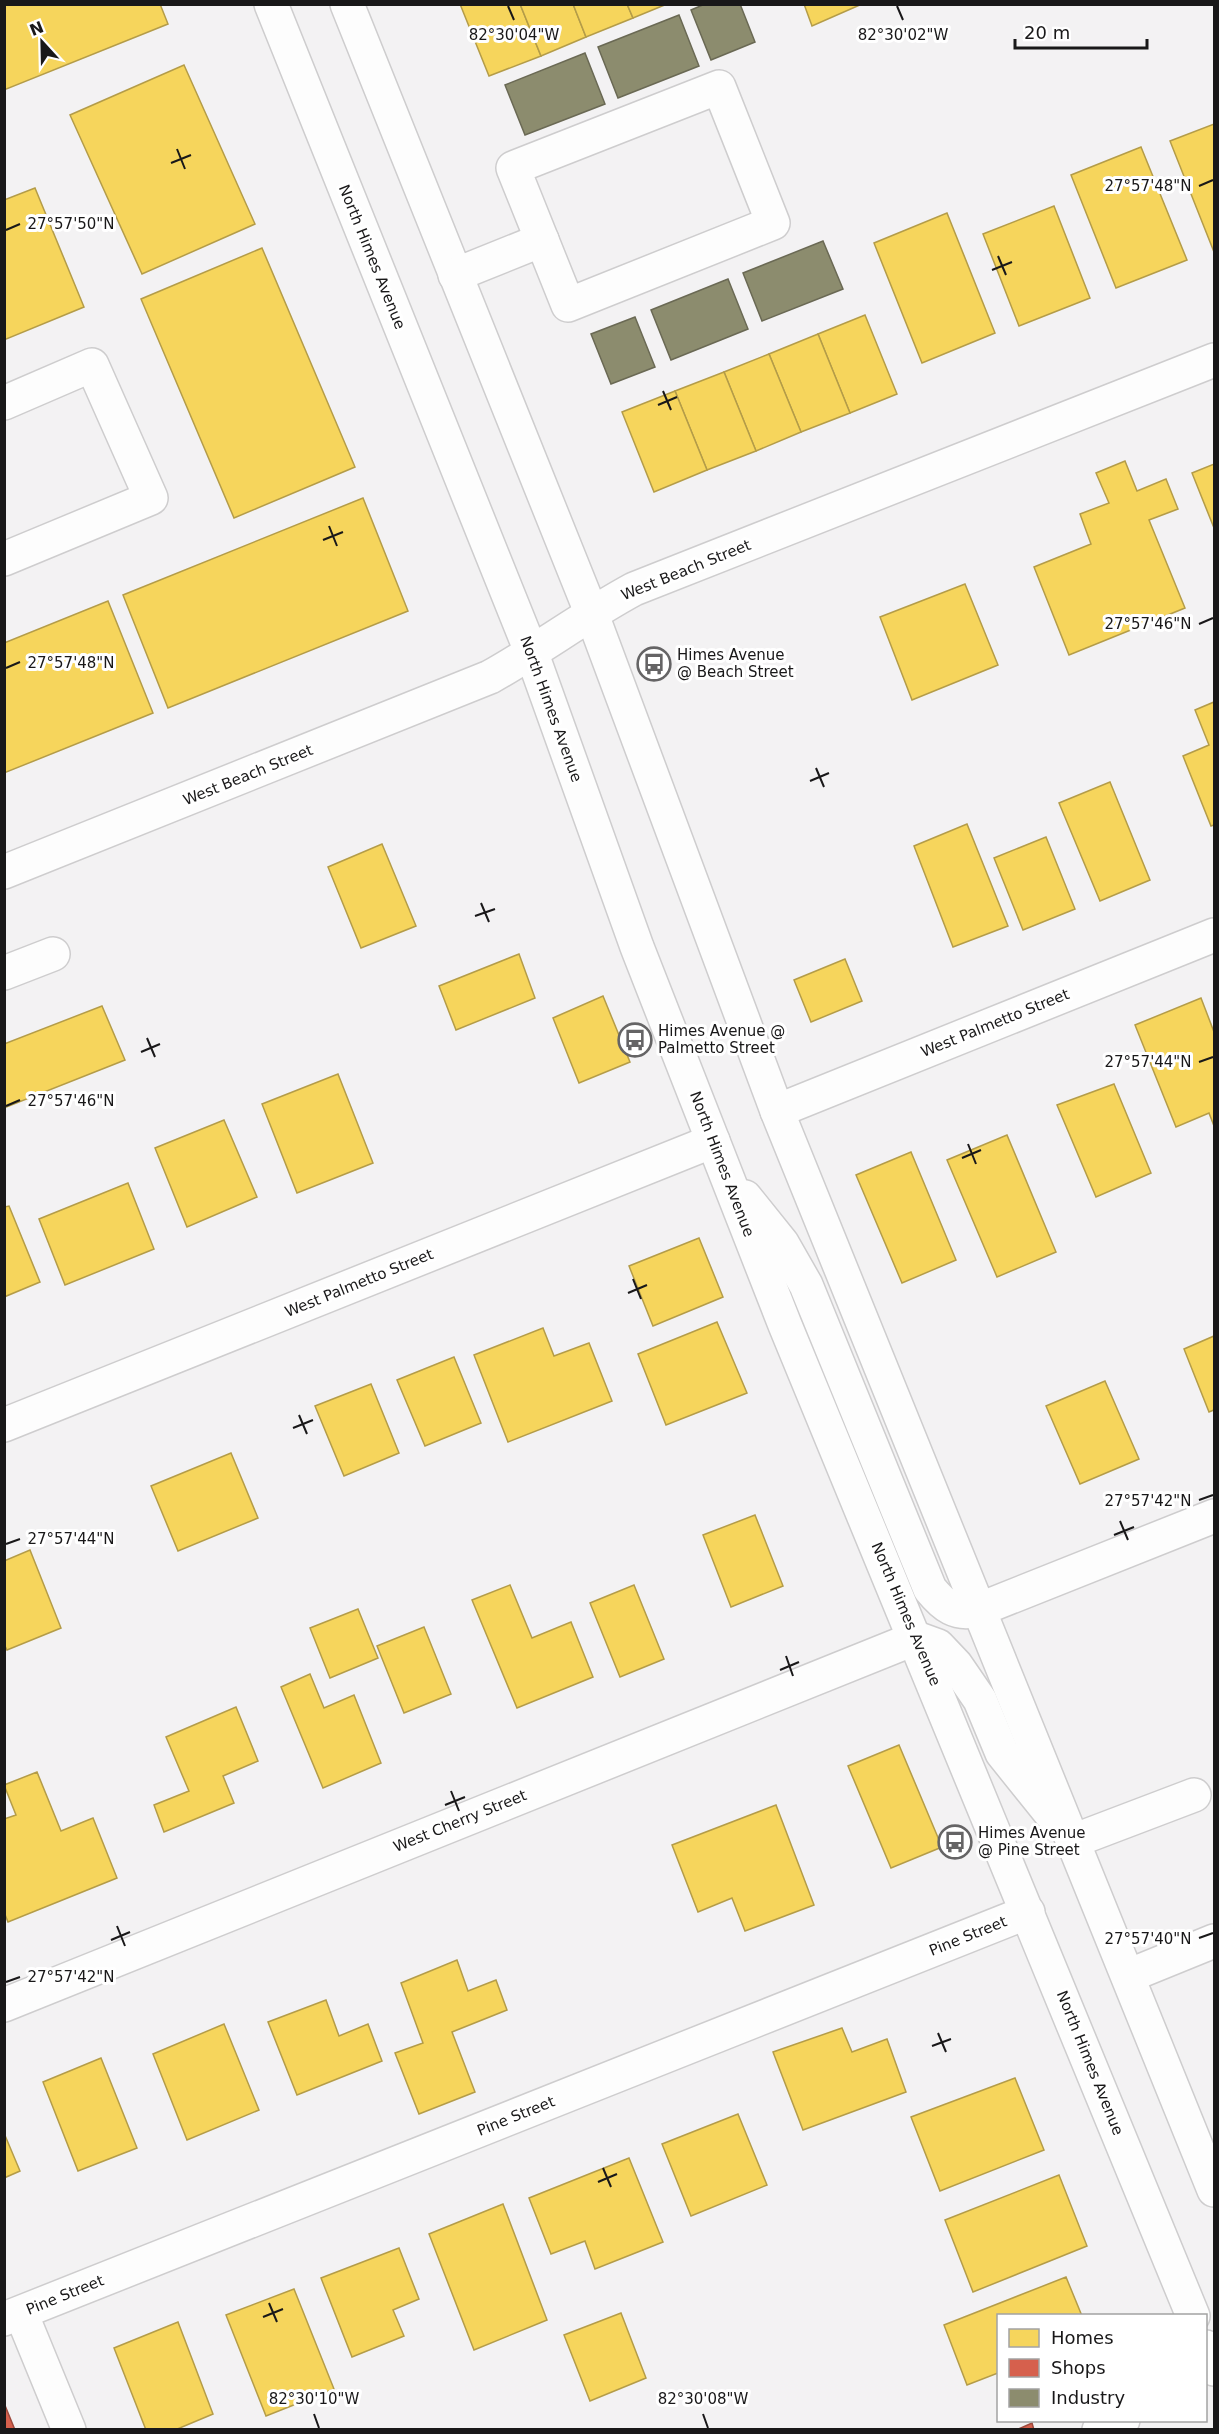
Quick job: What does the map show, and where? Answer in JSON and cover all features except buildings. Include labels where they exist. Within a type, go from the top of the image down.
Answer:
[{"type":"street","name":"North Himes Avenue","points":[[271,4],[532,654],[637,947],[785,1325],[916,1638],[1192,2314]]},
{"type":"street","points":[[347,4],[591,612],[777,1111],[1215,2190]]},
{"type":"street","points":[[719,87],[773,223],[568,305],[542,240],[513,168],[719,87]]},
{"type":"street","points":[[455,274],[542,240]]},
{"type":"street","name":"West Beach Street","points":[[4,872],[490,677],[532,654],[591,612],[634,589],[1215,360]]},
{"type":"street","points":[[4,403],[92,364],[151,498],[4,559]]},
{"type":"street","name":"West Palmetto Street","points":[[777,1111],[1215,935]]},
{"type":"street","points":[[4,973],[53,954]]},
{"type":"street","name":"West Palmetto Street","points":[[4,1425],[713,1141]]},
{"type":"street","points":[[727,1177],[757,1209],[782,1243],[806,1285],[930,1589],[941,1603],[952,1610],[966,1613],[978,1610],[1215,1516]]},
{"type":"street","points":[[916,1638],[938,1646],[956,1665],[980,1700],[1002,1753],[1073,1841]]},
{"type":"street","name":"West Cherry Street","points":[[4,2005],[916,1638]]},
{"type":"street","points":[[1073,1841],[1194,1795]]},
{"type":"street","name":"Pine Street","points":[[13,2316],[1028,1912]]},
{"type":"street","points":[[1128,1976],[1215,1941]]},
{"type":"street","points":[[13,2316],[69,2430]]},
{"type":"street","points":[[1207,2349],[1215,2369]]},
{"type":"street","points":[[1099,2430],[1120,2422]]},
{"type":"place","name":"Himes Avenue @ Beach Street","points":[[654,664]]},
{"type":"place","name":"Himes Avenue @ Palmetto Street","points":[[635,1040]]},
{"type":"place","name":"Himes Avenue @ Pine Street","points":[[955,1842]]}]
